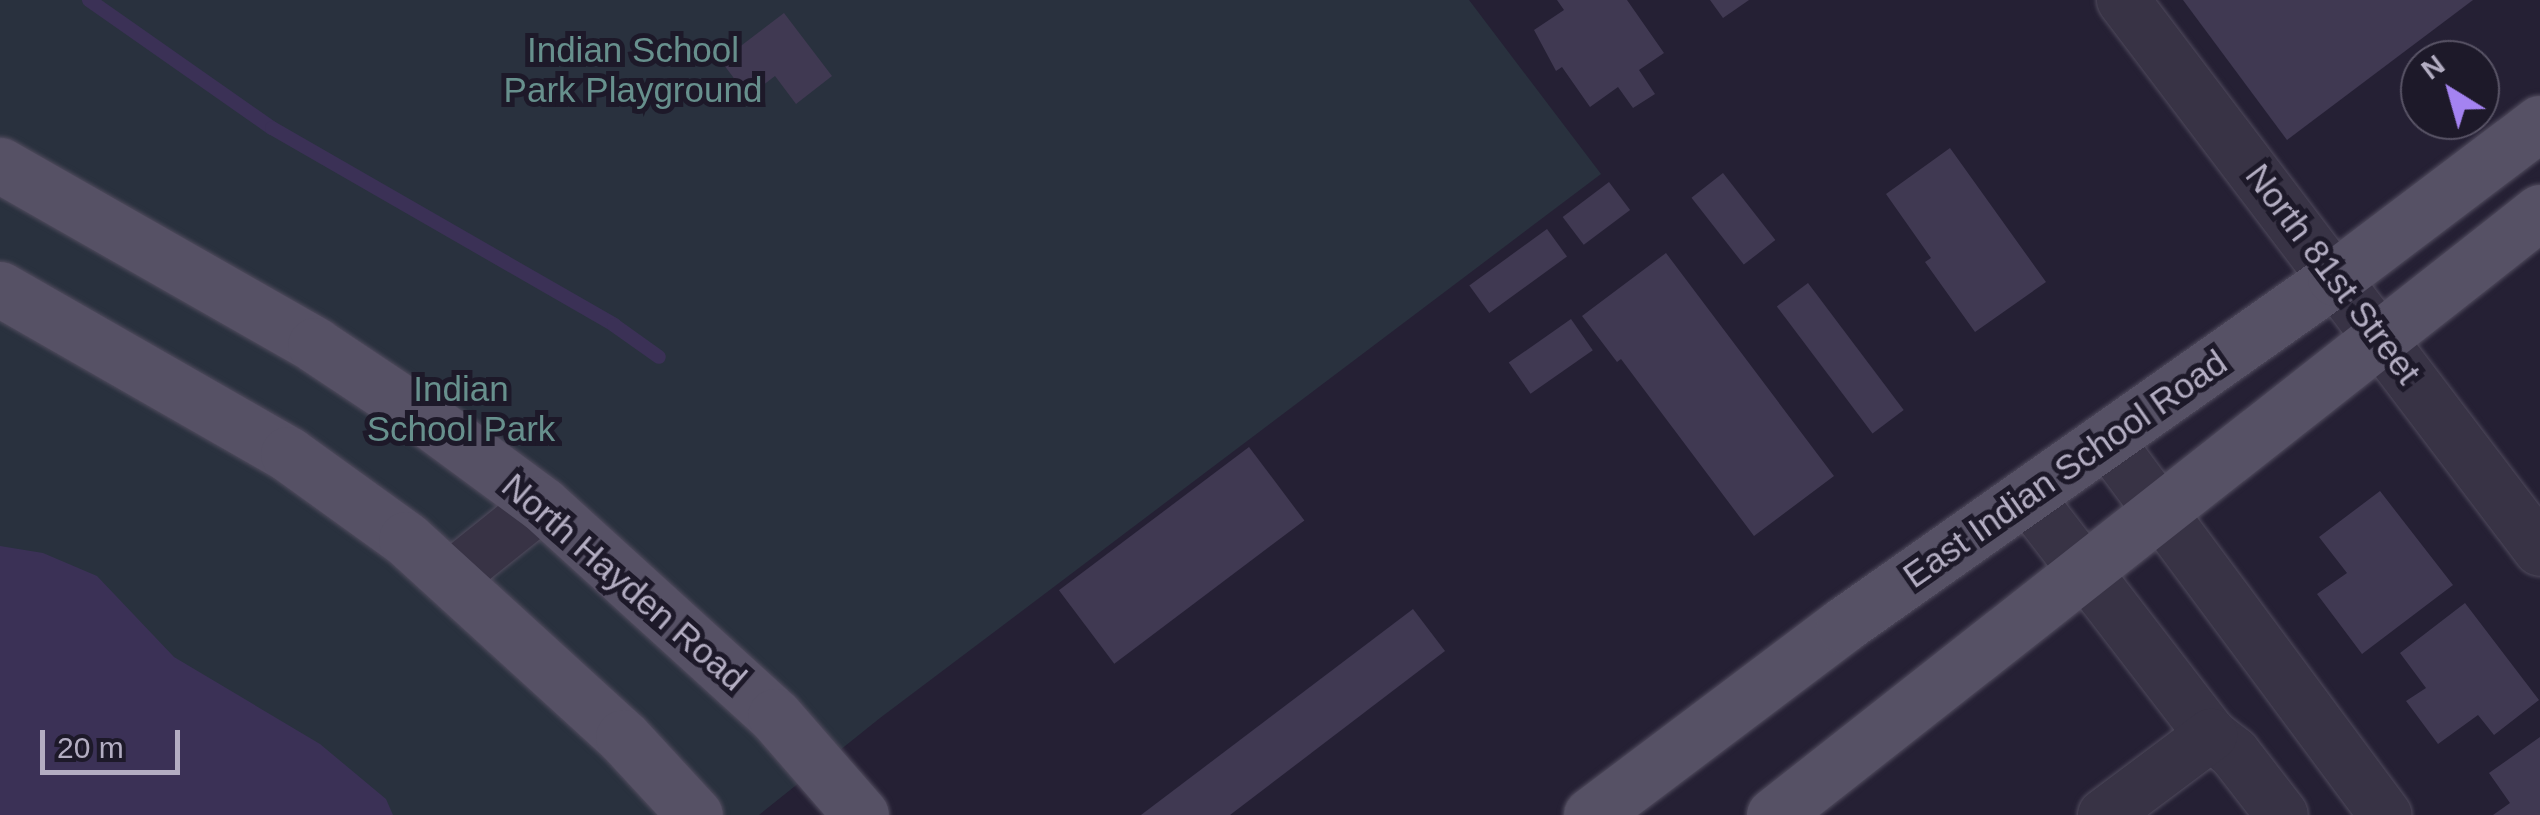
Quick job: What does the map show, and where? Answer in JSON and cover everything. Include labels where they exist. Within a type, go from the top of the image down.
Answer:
[{"type":"main road","name":"East Indian School Road","points":[[1591,815],[1843,625],[2335,278],[2540,123]]},
{"type":"main road","name":"North Hayden Road","points":[[0,166],[315,345],[432,423],[542,504],[774,716],[861,815]]},
{"type":"main road","points":[[1787,811],[2380,335],[2540,212]]},
{"type":"main road","points":[[0,289],[288,454],[451,577],[623,737],[695,815]]},
{"type":"street","name":"North 81st Street","points":[[2123,0],[2540,550]]},
{"type":"street","points":[[2108,440],[2386,815]]},
{"type":"street","points":[[2027,496],[2210,735],[2234,753],[2282,815]]},
{"type":"street","points":[[451,577],[542,504]]},
{"type":"street","points":[[2104,815],[2210,735]]},
{"type":"green space","name":"Indian School Park","points":[[0,0],[1469,0],[1601,174],[880,718],[759,815],[0,815]]},
{"type":"shaded area","points":[[0,546],[43,553],[97,576],[174,657],[320,744],[386,799],[393,815],[0,815]]},
{"type":"building","points":[[1557,0],[1627,0],[1664,53],[1639,70],[1655,94],[1633,108],[1618,87],[1590,107],[1562,67],[1556,71],[1534,30],[1564,10]]},
{"type":"building","points":[[1710,0],[1749,0],[1723,18]]},
{"type":"building","points":[[2183,0],[2473,0],[2420,40],[2400,40],[2400,55],[2287,140]]},
{"type":"building","points":[[784,13],[832,76],[796,104],[775,76],[748,97],[721,61]]},
{"type":"building","points":[[1950,148],[2046,282],[1975,332],[1925,262],[1931,258],[1886,194]]},
{"type":"building","points":[[1723,173],[1775,240],[1744,265],[1691,198]]},
{"type":"building","points":[[1609,182],[1630,210],[1584,245],[1563,217]]},
{"type":"building","points":[[1547,229],[1567,257],[1489,313],[1469,285]]},
{"type":"building","points":[[1666,253],[1834,476],[1754,536],[1621,359],[1617,362],[1582,316]]},
{"type":"building","points":[[1808,283],[1904,410],[1873,433],[1777,306]]},
{"type":"building","points":[[1571,319],[1593,350],[1531,394],[1509,363]]},
{"type":"building","points":[[1249,447],[1304,520],[1114,664],[1059,590]]},
{"type":"building","points":[[2380,491],[2453,585],[2362,654],[2317,594],[2347,573],[2319,537]]},
{"type":"building","points":[[2465,603],[2539,700],[2494,735],[2478,715],[2438,744],[2406,701],[2426,688],[2400,653]]},
{"type":"building","points":[[1413,609],[1445,651],[1230,815],[1141,815]]},
{"type":"building","points":[[2540,737],[2540,815],[2493,815],[2510,803],[2489,773]]},
{"type":"waterway","points":[[89,0],[272,128],[614,325],[659,357]]},
{"type":"park label","name":"Indian School Park Playground","points":[[633,70]]}]
